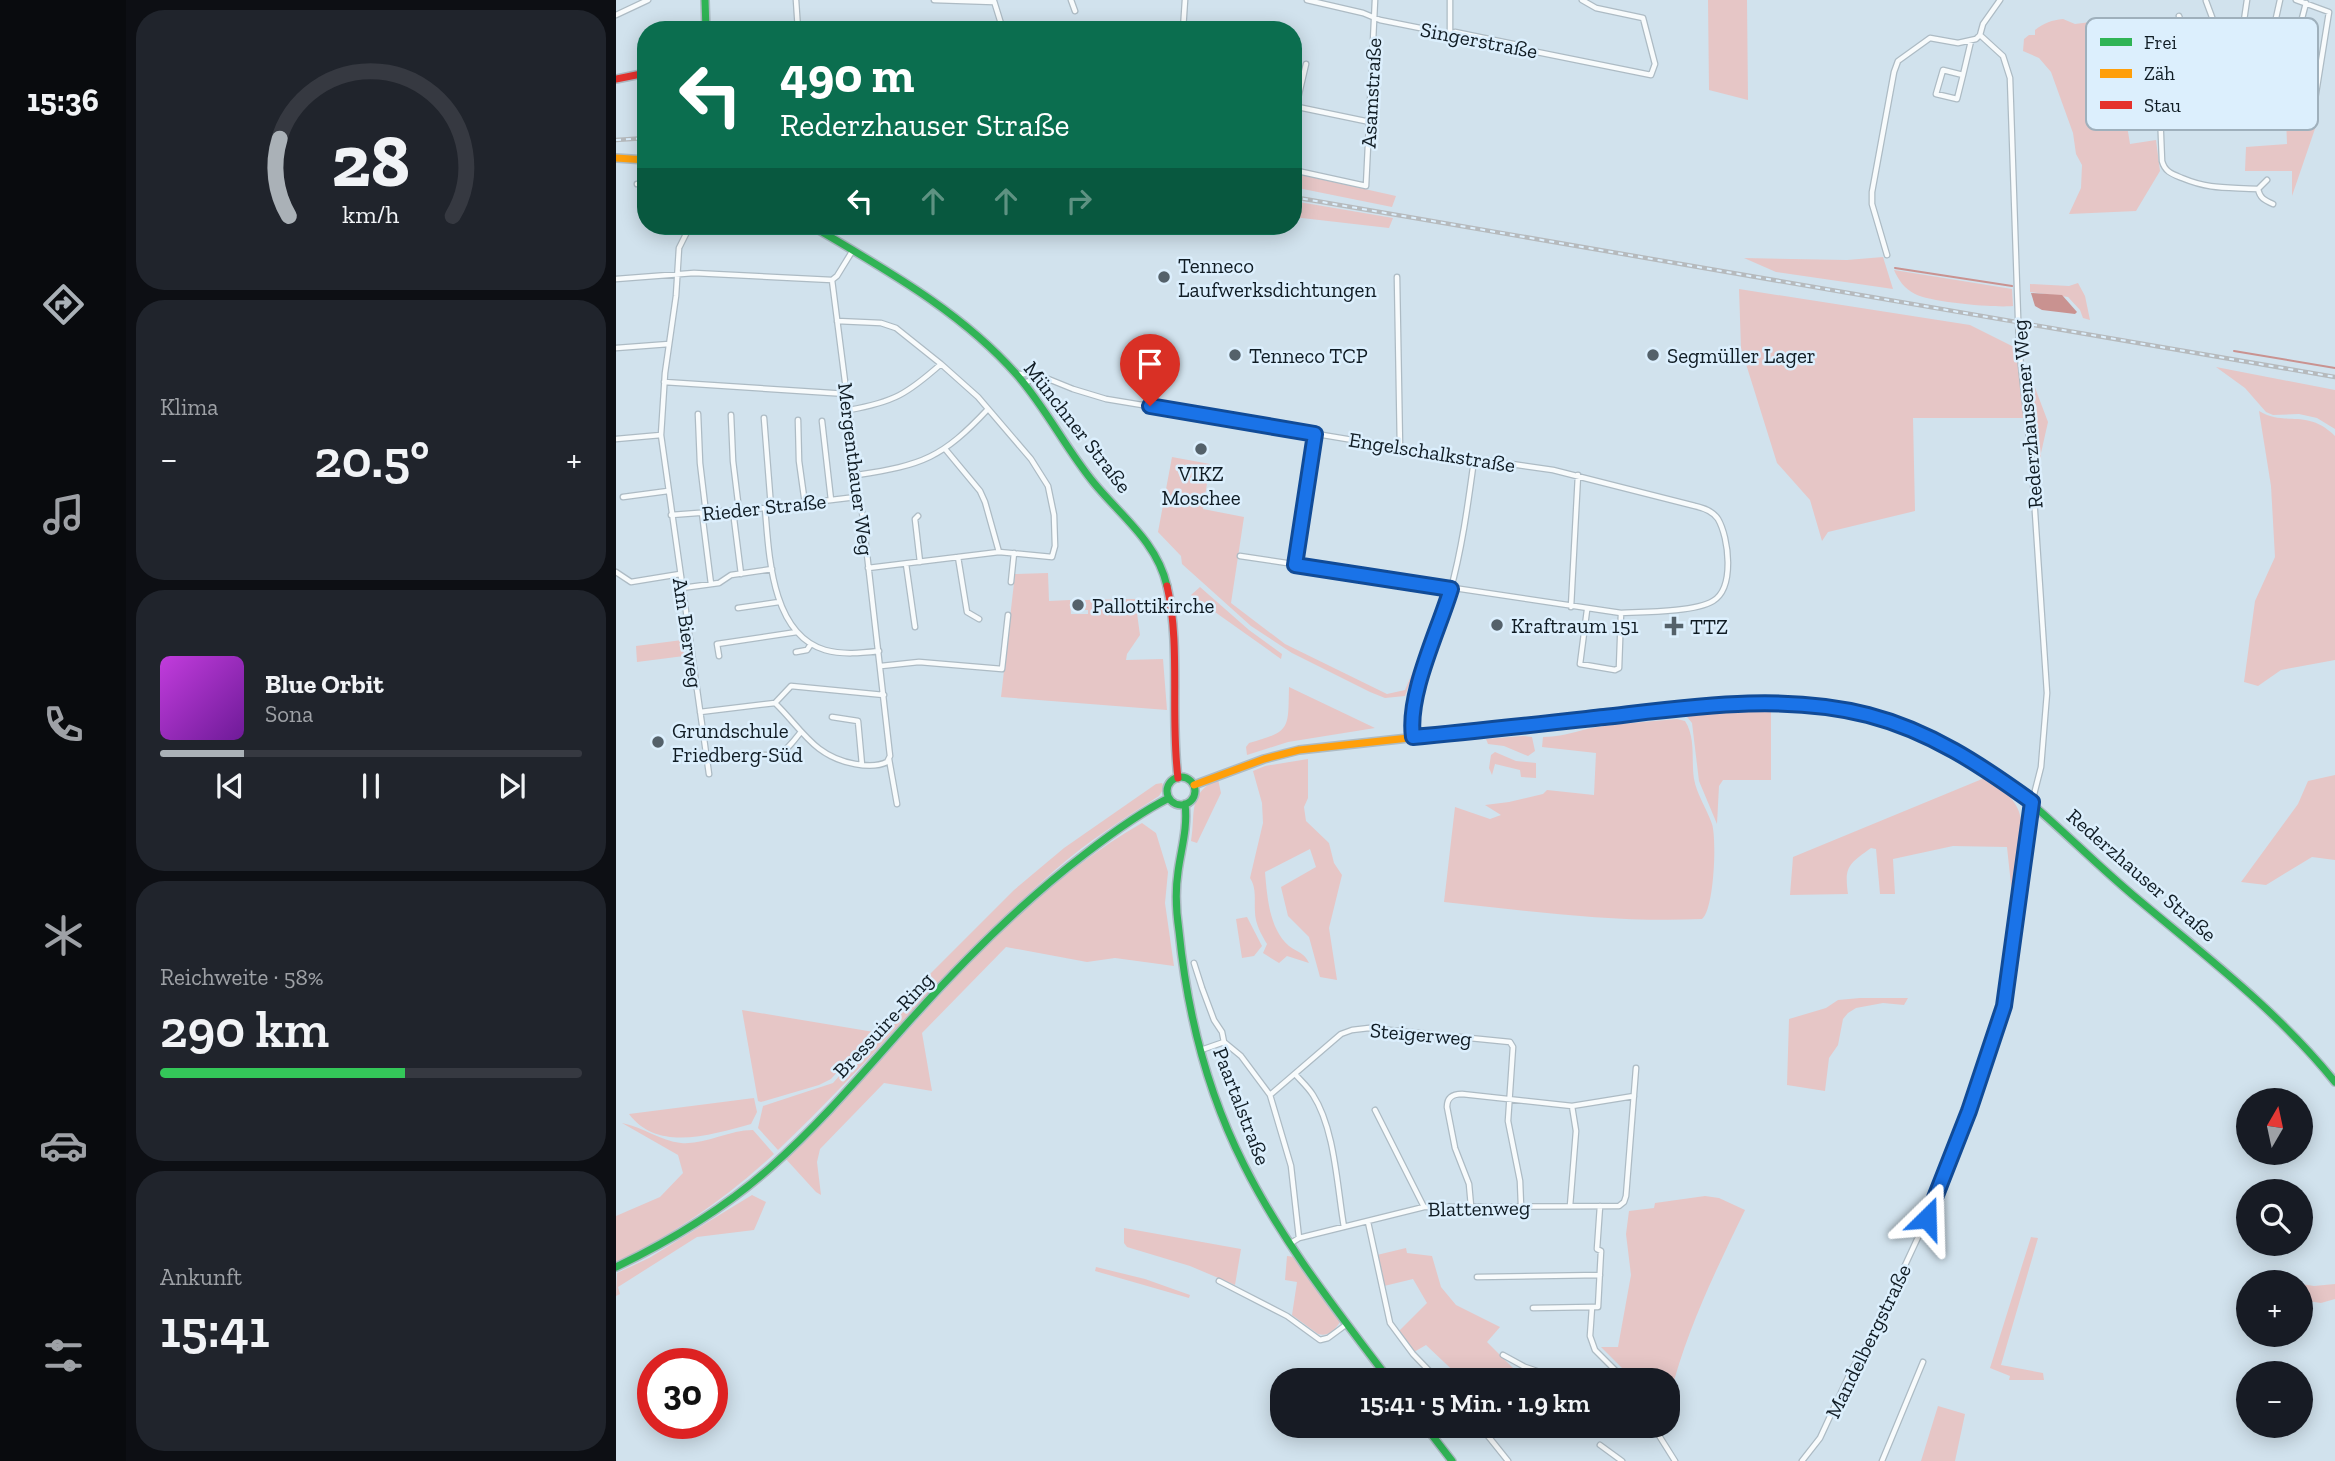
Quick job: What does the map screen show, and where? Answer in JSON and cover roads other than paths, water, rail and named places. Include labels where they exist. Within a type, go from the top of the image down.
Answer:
[{"type":"main road","points":[[705,0],[706,21]]},
{"type":"main road","points":[[616,79],[637,74]]},
{"type":"main road","points":[[616,158],[637,159]]},
{"type":"main road","name":"Münchner Straße","points":[[827,235],[942,310],[1016,374],[1089,476],[1140,532],[1162,568],[1171,611],[1174,751],[1178,778]]},
{"type":"main road","name":"Rederzhauser Straße","points":[[1413,737],[1744,704],[1783,704],[1868,715],[1936,740],[1983,766],[2032,802],[2125,889],[2257,999],[2293,1033],[2335,1082]]},
{"type":"main road","points":[[1194,785],[1264,759],[1299,750],[1413,737]]},
{"type":"main road","points":[[1178,778],[1185,778],[1194,785],[1194,795],[1185,804],[1176,804],[1169,798],[1168,787],[1178,778]]},
{"type":"main road","name":"Bressuire-Ring","points":[[616,1267],[654,1250],[694,1226],[771,1166],[1012,916],[1075,861],[1143,812],[1169,798]]},
{"type":"main road","name":"Paartalstraße","points":[[1185,804],[1188,834],[1178,871],[1177,905],[1184,974],[1200,1050],[1226,1125],[1257,1191],[1290,1244],[1380,1368]]},
{"type":"main road","points":[[1434,1438],[1452,1461]]},
{"type":"street","points":[[616,15],[648,0]]},
{"type":"street","points":[[796,0],[797,21]]},
{"type":"street","points":[[934,0],[994,1],[1000,21]]},
{"type":"street","points":[[1071,0],[1075,11]]},
{"type":"street","points":[[1184,21],[1185,0]]},
{"type":"street","name":"Singerstraße","points":[[1307,0],[1380,20],[1450,34],[1455,32],[1518,45],[1522,49],[1651,75],[1655,64],[1643,18],[1595,8],[1582,0]]},
{"type":"street","name":"Asamstraße","points":[[1302,172],[1366,186],[1375,0]]},
{"type":"street","points":[[1450,0],[1450,34]]},
{"type":"street","points":[[1886,255],[1872,204],[1872,192],[1886,105],[1898,61],[1930,38],[1958,43],[1971,41],[1980,35],[1983,24],[2000,0]]},
{"type":"street","points":[[2244,18],[2247,0]]},
{"type":"street","points":[[2276,18],[2280,0]]},
{"type":"street","points":[[2296,0],[2329,12],[2318,81]]},
{"type":"street","points":[[2206,1],[2212,18]]},
{"type":"street","points":[[2302,18],[2306,3]]},
{"type":"street","name":"Rederzhausener Weg","points":[[1927,1218],[1969,1111],[2004,1006],[2032,802],[2041,767],[2047,693],[2032,467],[2019,347],[2010,78],[2003,56],[1980,35]]},
{"type":"street","points":[[1963,75],[1943,70],[1936,94],[1957,99],[1963,75],[1971,41]]},
{"type":"street","points":[[1302,79],[1306,64]]},
{"type":"street","points":[[1302,107],[1370,122]]},
{"type":"street","points":[[2161,130],[2164,168],[2202,186],[2258,188],[2266,180]]},
{"type":"street","points":[[2258,188],[2259,196],[2273,204]]},
{"type":"street","name":"Am Bierweg","points":[[684,235],[679,248],[661,435],[709,774]]},
{"type":"street","points":[[616,279],[678,273],[832,280],[853,250]]},
{"type":"street","points":[[1397,277],[1400,448]]},
{"type":"street","name":"Mergenthauer Weg","points":[[832,280],[859,491],[856,497],[861,505],[897,804]]},
{"type":"street","points":[[837,321],[888,325],[941,364],[988,409],[1031,459],[1048,486],[1054,515],[1054,553],[1050,557],[999,552],[868,568]]},
{"type":"street","points":[[616,348],[669,344]]},
{"type":"street","points":[[849,410],[897,398],[914,388],[941,364]]},
{"type":"street","name":"Engelschalkstraße","points":[[1016,374],[1030,373],[1107,399],[1578,475],[1688,503],[1717,517],[1724,534],[1728,576],[1721,594],[1705,605],[1654,612],[1621,613]]},
{"type":"street","name":"Engelschalkstraße","points":[[1023,383],[1044,379]]},
{"type":"street","points":[[664,382],[847,394]]},
{"type":"street","points":[[857,475],[901,468],[946,450],[988,409]]},
{"type":"street","points":[[698,414],[711,584]]},
{"type":"street","points":[[732,415],[741,574]]},
{"type":"street","points":[[764,418],[771,507]]},
{"type":"street","points":[[798,420],[799,461],[805,504]]},
{"type":"street","points":[[822,421],[831,500]]},
{"type":"street","points":[[1295,565],[1315,434]]},
{"type":"street","points":[[616,439],[661,435]]},
{"type":"street","points":[[946,450],[980,492],[999,552]]},
{"type":"street","points":[[1413,737],[1414,697],[1451,589],[1474,460]]},
{"type":"street","points":[[1571,607],[1578,475]]},
{"type":"street","points":[[623,497],[668,491]]},
{"type":"street","name":"Rieder Straße","points":[[671,515],[765,508],[856,497]]},
{"type":"street","points":[[765,508],[779,602],[797,632],[811,644],[828,651],[844,654],[879,652]]},
{"type":"street","points":[[918,516],[915,519],[920,562]]},
{"type":"street","points":[[1011,582],[1014,553]]},
{"type":"street","points":[[1240,556],[1621,613],[1619,668],[1615,670],[1580,664],[1587,610]]},
{"type":"street","points":[[958,557],[967,612],[979,619]]},
{"type":"street","points":[[906,564],[915,627]]},
{"type":"street","points":[[682,588],[719,583],[731,575],[772,569]]},
{"type":"street","points":[[616,572],[631,582],[680,574]]},
{"type":"street","points":[[738,608],[779,602]]},
{"type":"street","points":[[881,666],[919,662],[1002,670],[1008,615]]},
{"type":"street","points":[[719,656],[717,644],[797,632]]},
{"type":"street","points":[[796,652],[807,650],[811,644]]},
{"type":"street","points":[[775,703],[791,686],[884,695]]},
{"type":"street","points":[[700,712],[775,703],[800,733],[837,761],[881,765],[890,757]]},
{"type":"street","points":[[832,717],[858,721],[862,765]]},
{"type":"street","points":[[755,754],[778,755],[786,751],[800,733]]},
{"type":"street","points":[[1194,963],[1224,1042],[1241,1056],[1270,1095],[1290,1166],[1299,1238]]},
{"type":"street","name":"Steigerweg","points":[[1270,1095],[1335,1038],[1352,1030],[1369,1028],[1510,1042],[1513,1047],[1509,1100]]},
{"type":"street","points":[[1200,1050],[1224,1042]]},
{"type":"street","points":[[1471,1206],[1469,1184],[1455,1147],[1447,1102],[1451,1096],[1457,1094],[1572,1106],[1634,1096],[1636,1068]]},
{"type":"street","points":[[1295,1074],[1313,1095],[1323,1118],[1333,1158],[1343,1227]]},
{"type":"street","name":"Blattenweg","points":[[1290,1244],[1299,1238],[1424,1208],[1619,1206],[1626,1196],[1634,1096]]},
{"type":"street","points":[[1509,1100],[1508,1121],[1520,1181],[1521,1206]]},
{"type":"street","points":[[1570,1206],[1576,1131],[1572,1106]]},
{"type":"street","points":[[1374,1110],[1424,1208]]},
{"type":"street","points":[[1533,1308],[1598,1307],[1601,1251],[1597,1249],[1600,1206]]},
{"type":"street","name":"Mandelbergstraße","points":[[1802,1461],[1820,1438],[1830,1419],[1845,1383],[1874,1332],[1927,1218]]},
{"type":"street","points":[[1368,1222],[1390,1324],[1426,1368]]},
{"type":"street","points":[[1477,1277],[1600,1275]]},
{"type":"street","points":[[1219,1280],[1287,1317],[1320,1340],[1328,1338],[1346,1324]]},
{"type":"street","points":[[1592,1307],[1592,1343],[1595,1350],[1614,1368]]},
{"type":"street","points":[[1503,1355],[1528,1368]]},
{"type":"street","points":[[1882,1461],[1923,1362]]},
{"type":"street","points":[[1489,1438],[1507,1461]]},
{"type":"street","points":[[1660,1438],[1673,1460]]},
{"type":"street","points":[[1600,1445],[1622,1461]]},
{"type":"waterway","points":[[1895,268],[2012,286]]},
{"type":"waterway","points":[[2234,351],[2335,368]]},
{"type":"railway","points":[[616,140],[637,139]]},
{"type":"railway","points":[[1302,199],[2335,377]]},
{"type":"place","name":"Tenneco Laufwerksdichtungen","points":[[1164,277]]},
{"type":"place","name":"Tenneco TCP","points":[[1235,355]]},
{"type":"place","name":"Segmüller Lager","points":[[1653,355]]},
{"type":"place","name":"VIKZ Moschee","points":[[1201,449]]},
{"type":"place","name":"Pallottikirche","points":[[1078,605]]},
{"type":"place","name":"Kraftraum 151","points":[[1497,625]]},
{"type":"place","name":"TTZ","points":[[1674,626]]},
{"type":"place","name":"Grundschule Friedberg-Süd","points":[[658,742]]}]
